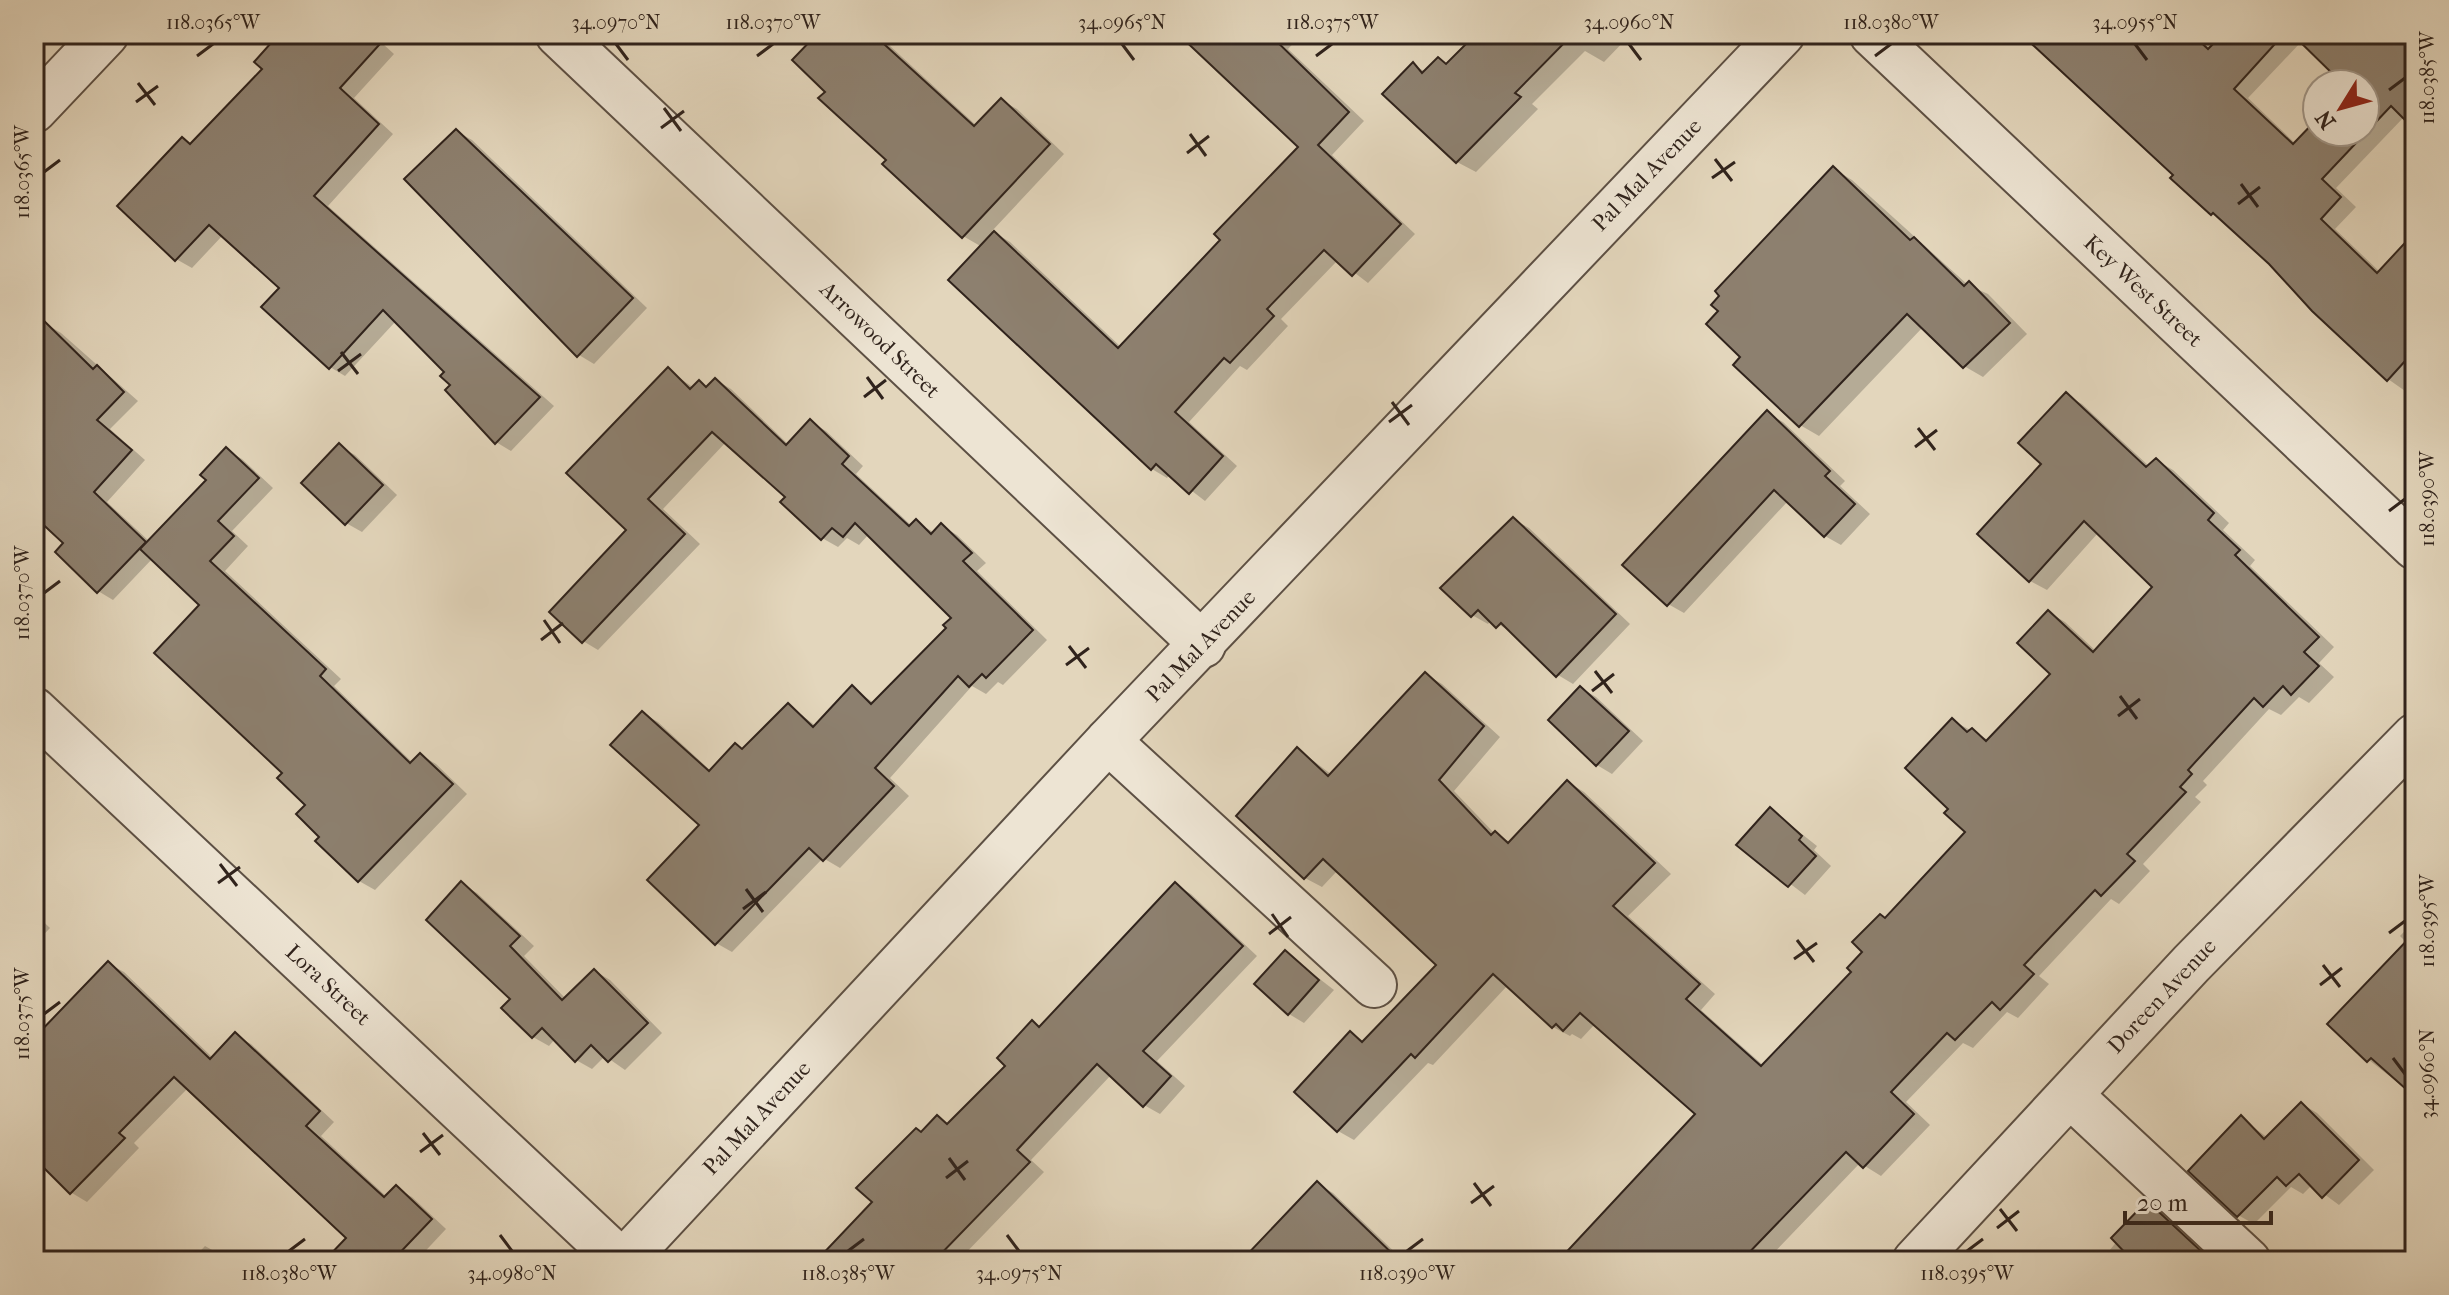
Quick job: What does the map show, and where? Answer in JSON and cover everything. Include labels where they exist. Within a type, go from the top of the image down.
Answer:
[{"type":"street","points":[[34,110],[106,34]]},
{"type":"street","name":"Arrowood Street","points":[[558,34],[1203,645]]},
{"type":"street","name":"Pal Mal Avenue","points":[[622,1261],[1108,741],[1203,645],[1782,34]]},
{"type":"street","name":"Key West Street","points":[[1872,34],[2415,547]]},
{"type":"street","name":"Lora Street","points":[[34,710],[622,1261]]},
{"type":"street","name":"Doreen Avenue","points":[[1915,1261],[2191,964],[2415,736]]},
{"type":"street","points":[[1108,741],[1374,985]]},
{"type":"street","points":[[2070,1095],[2248,1261]]},
{"type":"building","points":[[279,34],[389,34],[340,88],[379,124],[314,196],[540,397],[495,444],[445,390],[450,385],[440,376],[444,372],[383,310],[329,369],[261,307],[279,288],[209,225],[175,261],[117,206],[182,137],[190,144],[262,69],[254,62]]},
{"type":"building","points":[[817,34],[873,34],[974,126],[1001,98],[1050,144],[962,238],[882,164],[886,160],[818,98],[825,92],[792,60]]},
{"type":"building","points":[[1178,34],[1269,34],[1349,112],[1318,145],[1401,224],[1352,276],[1324,250],[1267,309],[1274,316],[1230,363],[1224,358],[1175,412],[1223,456],[1189,494],[1156,464],[1151,470],[948,280],[994,231],[1118,348],[1220,240],[1214,234],[1298,147]]},
{"type":"building","points":[[1476,34],[1573,34],[1515,93],[1521,97],[1456,163],[1382,94],[1413,62],[1422,73],[1438,57],[1446,64]]},
{"type":"building","points":[[2021,34],[2192,34],[2208,49],[2223,34],[2284,34],[2234,89],[2293,144],[2301,136],[2301,148],[2351,148],[2322,179],[2341,197],[2321,219],[2377,273],[2415,232],[2415,350],[2387,381],[2312,311],[2269,264],[2170,178],[2173,175]]},
{"type":"building","points":[[2292,34],[2415,34],[2415,130],[2391,106],[2381,117],[2381,68],[2327,68]]},
{"type":"building","points":[[456,129],[633,298],[577,357],[404,179]]},
{"type":"building","points":[[1833,166],[1910,240],[1914,237],[1964,286],[1969,281],[2010,323],[1963,368],[1907,314],[1799,427],[1733,365],[1740,357],[1706,324],[1718,311],[1711,305],[1719,296],[1715,291]]},
{"type":"building","points":[[34,311],[93,369],[97,365],[124,392],[97,420],[132,450],[94,492],[146,542],[97,593],[55,552],[63,543],[34,516]]},
{"type":"building","points":[[668,367],[690,389],[699,380],[706,387],[715,378],[786,445],[810,419],[849,456],[842,464],[909,526],[916,519],[931,534],[941,523],[972,553],[963,561],[1033,630],[986,678],[982,674],[969,687],[958,676],[875,768],[894,786],[823,861],[809,848],[715,945],[647,880],[699,825],[610,745],[642,711],[709,771],[735,743],[742,749],[788,703],[813,727],[852,685],[871,704],[946,628],[943,625],[951,618],[855,523],[843,537],[832,528],[821,540],[780,502],[785,497],[712,432],[648,499],[685,534],[582,643],[549,612],[626,530],[566,473]]},
{"type":"building","points":[[2066,392],[2146,467],[2156,458],[2214,513],[2208,520],[2240,550],[2235,555],[2319,637],[2304,652],[2319,666],[2291,695],[2283,686],[2263,707],[2254,698],[2188,770],[2192,774],[2180,787],[2186,792],[2127,854],[2135,861],[2101,896],[2095,890],[2024,965],[2034,974],[2000,1010],[1992,1002],[1955,1040],[1947,1033],[1891,1092],[1914,1114],[1863,1168],[1846,1152],[1741,1261],[1558,1261],[1695,1114],[1580,1013],[1563,1031],[1556,1024],[1552,1028],[1493,974],[1415,1058],[1411,1054],[1337,1132],[1294,1092],[1350,1031],[1362,1042],[1436,965],[1323,859],[1304,879],[1236,816],[1297,747],[1328,776],[1425,672],[1484,726],[1439,780],[1491,835],[1495,831],[1508,843],[1567,780],[1655,863],[1613,906],[1700,984],[1686,999],[1761,1066],[1851,972],[1847,968],[1862,952],[1852,942],[1880,914],[1885,918],[1965,832],[1944,813],[1948,809],[1905,768],[1952,718],[1967,732],[1972,728],[1986,741],[2050,674],[2017,643],[2048,610],[2093,652],[2152,587],[2084,521],[2029,582],[1977,534],[2041,464],[2018,443]]},
{"type":"building","points":[[1767,410],[1830,471],[1825,476],[1855,504],[1824,537],[1774,490],[1667,606],[1622,565]]},
{"type":"building","points":[[339,443],[383,485],[345,525],[301,483]]},
{"type":"building","points":[[226,447],[259,478],[218,521],[234,536],[210,561],[326,669],[320,676],[410,763],[420,753],[453,784],[358,882],[315,841],[319,837],[296,814],[305,805],[277,778],[282,773],[154,653],[199,605],[140,549],[206,480],[200,475]]},
{"type":"building","points":[[1513,517],[1616,614],[1556,677],[1501,623],[1496,628],[1478,610],[1471,617],[1440,588]]},
{"type":"building","points":[[1580,686],[1629,731],[1596,766],[1548,720]]},
{"type":"building","points":[[1770,807],[1802,836],[1799,840],[1816,856],[1788,887],[1736,845]]},
{"type":"building","points":[[461,881],[520,936],[510,946],[562,1000],[594,969],[648,1023],[608,1062],[591,1045],[575,1062],[542,1028],[532,1038],[501,1008],[510,999],[426,920]]},
{"type":"building","points":[[1175,882],[1243,946],[1143,1051],[1171,1076],[1143,1107],[1097,1064],[1017,1150],[1030,1162],[934,1261],[816,1261],[872,1202],[856,1188],[916,1128],[921,1132],[937,1115],[947,1124],[1005,1066],[997,1058],[1032,1020],[1039,1027]]},
{"type":"building","points":[[2415,932],[2415,1097],[2371,1058],[2367,1062],[2327,1024]]},
{"type":"building","points":[[1285,950],[1319,980],[1288,1015],[1254,984]]},
{"type":"building","points":[[108,961],[210,1059],[235,1032],[320,1111],[306,1126],[384,1197],[396,1185],[432,1219],[392,1261],[324,1261],[346,1238],[174,1077],[119,1133],[125,1138],[70,1194],[34,1158],[34,1038]]},
{"type":"building","points":[[2301,1102],[2359,1160],[2322,1198],[2299,1174],[2286,1186],[2277,1177],[2237,1217],[2188,1171],[2241,1115],[2264,1139]]},
{"type":"building","points":[[1317,1181],[1400,1261],[1241,1261]]},
{"type":"building","points":[[2147,1201],[2202,1252],[2193,1261],[2133,1261],[2111,1238]]}]
